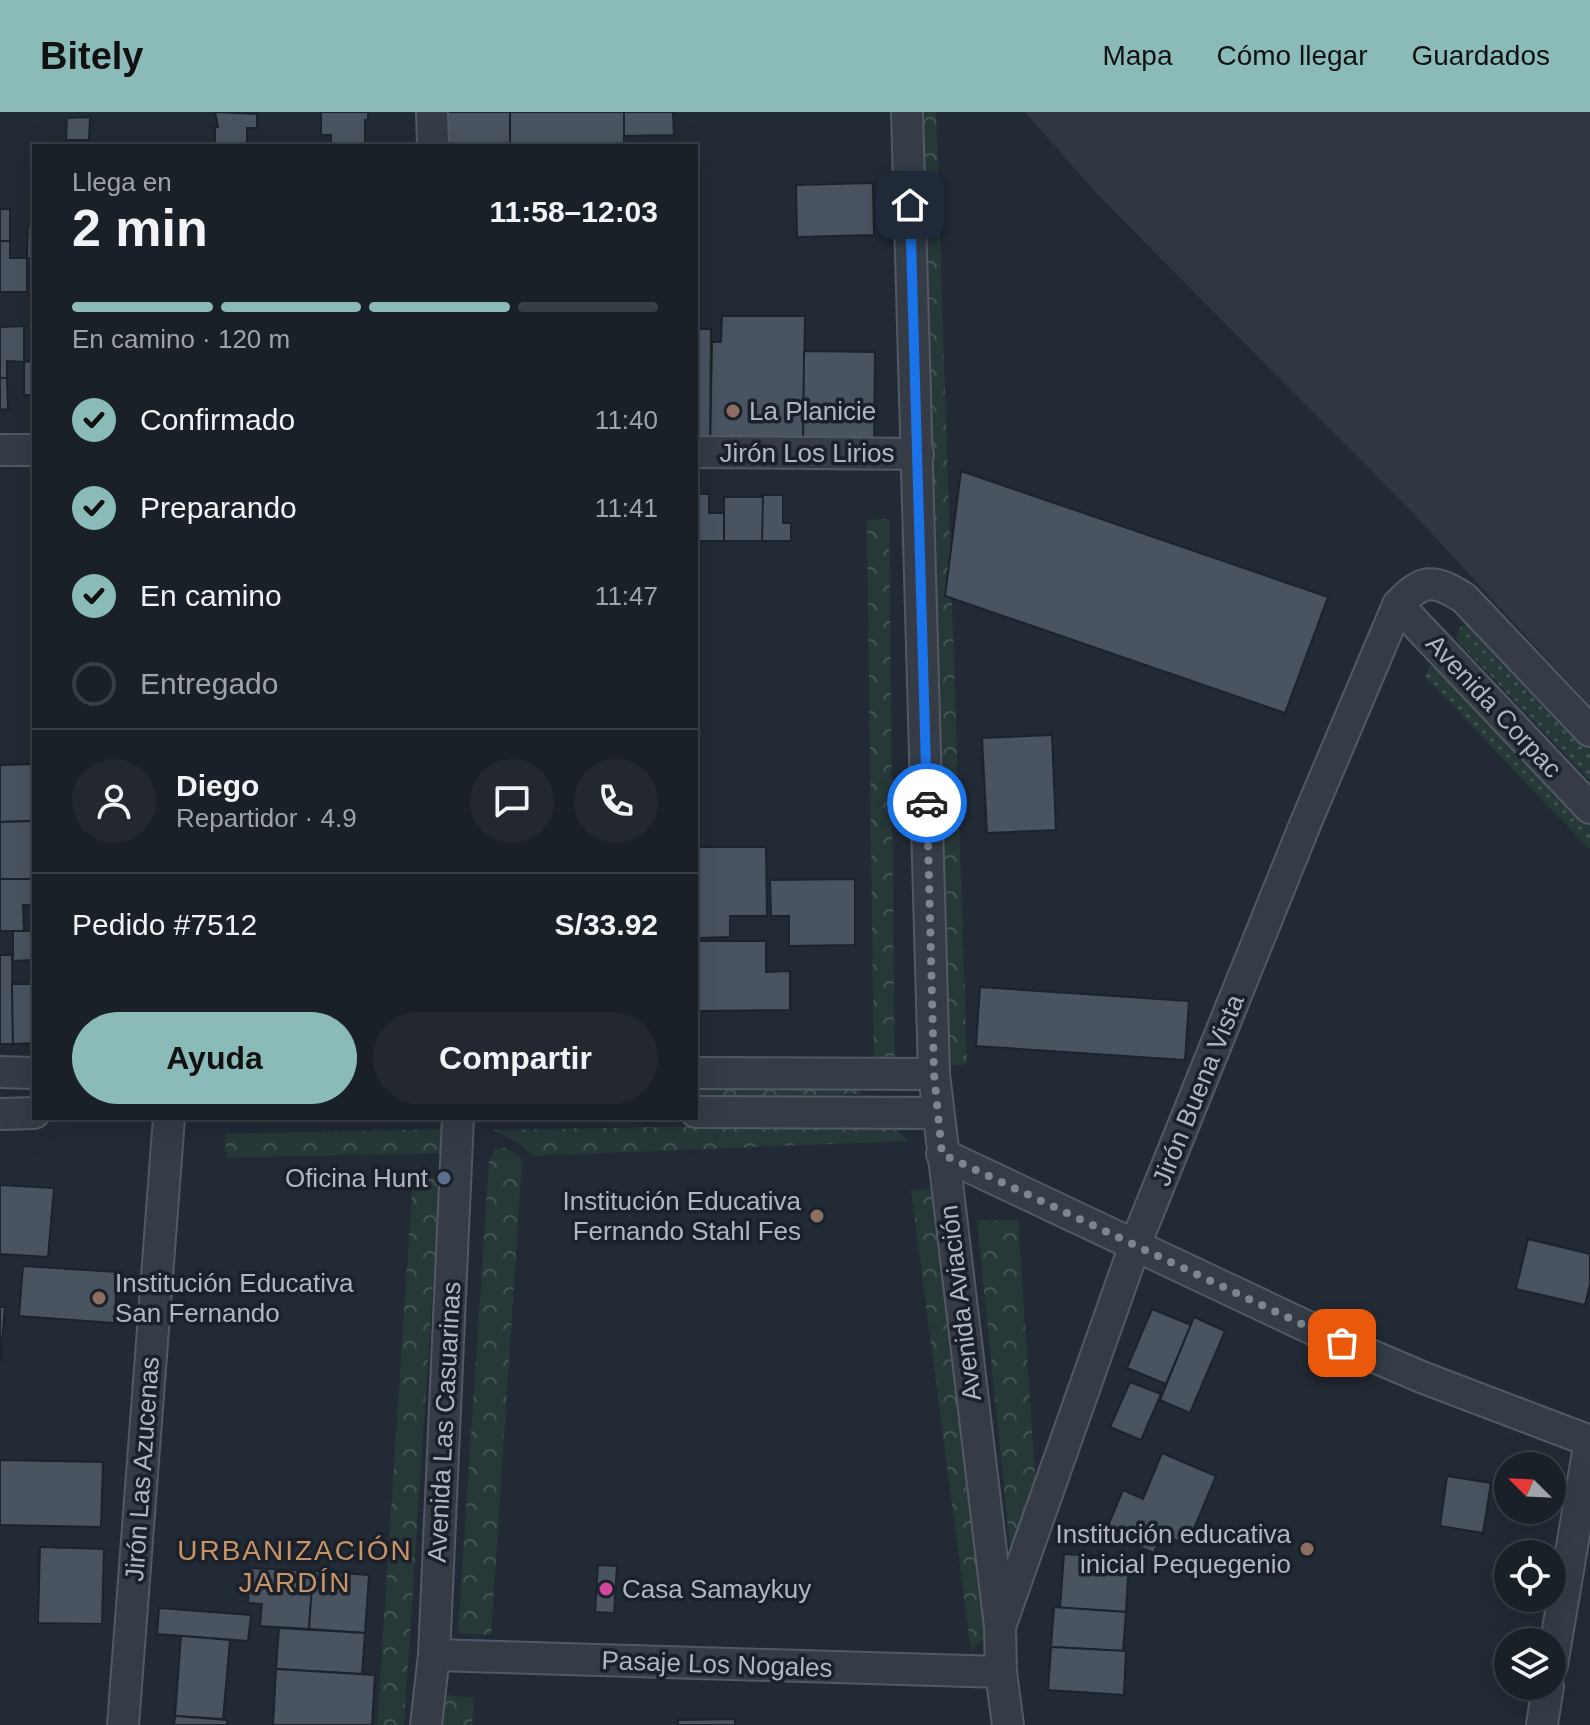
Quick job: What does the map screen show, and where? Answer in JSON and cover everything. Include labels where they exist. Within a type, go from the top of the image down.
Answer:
[{"type":"street","points":[[432,112],[433,144]]},
{"type":"street","name":"Avenida Aviación","points":[[907,112],[934,1074],[1000,1627],[1001,1672],[1008,1725]]},
{"type":"street","points":[[0,450],[32,450]]},
{"type":"street","name":"Jirón Los Lirios","points":[[698,452],[918,454]]},
{"type":"street","name":"Avenida Corpac","points":[[1590,731],[1464,598],[1437,584],[1424,584],[1413,589],[1398,605],[1590,808]]},
{"type":"street","name":"Jirón Buena Vista","points":[[1000,1627],[1135,1245],[1306,822],[1398,605]]},
{"type":"street","points":[[0,1072],[32,1073]]},
{"type":"street","points":[[698,1073],[934,1074]]},
{"type":"street","points":[[698,1112],[937,1113]]},
{"type":"street","points":[[0,1114],[32,1113]]},
{"type":"street","name":"Jirón Las Azucenas","points":[[123,1725],[169,1120]]},
{"type":"street","name":"Avenida Las Casuarinas","points":[[426,1725],[434,1655],[458,1120]]},
{"type":"street","points":[[942,1154],[1342,1343],[1424,1378],[1590,1441],[1558,1628]]},
{"type":"street","name":"Pasaje Los Nogales","points":[[434,1655],[1001,1672]]},
{"type":"street","points":[[1542,1725],[1546,1700]]},
{"type":"shaded area","points":[[1025,112],[1590,112],[1590,706],[1411,511],[1098,195]]},
{"type":"green space","points":[[918,112],[936,112],[967,1064],[946,1066]]},
{"type":"green space","points":[[889,519],[895,1081],[874,1082],[867,520]]},
{"type":"green space","points":[[1474,622],[1590,746],[1590,781],[1456,639],[1461,626]]},
{"type":"green space","points":[[1436,662],[1590,815],[1590,850],[1425,677],[1430,665]]},
{"type":"green space","points":[[860,1085],[860,1094],[698,1097],[698,1088]]},
{"type":"green space","points":[[887,1123],[910,1141],[532,1156],[520,1144],[493,1130]]},
{"type":"green space","points":[[441,1129],[442,1153],[226,1158],[225,1134]]},
{"type":"green space","points":[[504,1148],[519,1155],[522,1163],[491,1635],[458,1633],[489,1161],[494,1150]]},
{"type":"green space","points":[[413,1176],[440,1178],[404,1725],[377,1725]]},
{"type":"green space","points":[[935,1189],[985,1638],[971,1650],[911,1190]]},
{"type":"green space","points":[[1018,1220],[1036,1490],[1012,1566],[977,1221]]},
{"type":"green space","points":[[445,1695],[474,1698],[472,1725],[443,1725]]},
{"type":"building","points":[[215,112],[257,114],[257,128],[247,128],[247,143],[215,143],[215,127],[218,127]]},
{"type":"building","points":[[321,112],[368,112],[365,144],[331,144],[331,135],[321,135]]},
{"type":"building","points":[[446,112],[510,112],[510,144],[447,144]]},
{"type":"building","points":[[510,112],[624,112],[624,144],[510,144]]},
{"type":"building","points":[[624,112],[673,112],[674,135],[624,136]]},
{"type":"building","points":[[90,117],[89,140],[66,140],[67,118]]},
{"type":"building","points":[[873,183],[874,235],[797,237],[796,185]]},
{"type":"building","points":[[0,209],[10,209],[10,241],[0,241]]},
{"type":"building","points":[[28,226],[32,226],[32,258],[27,258]]},
{"type":"building","points":[[0,241],[10,241],[10,258],[27,258],[27,292],[0,292]]},
{"type":"building","points":[[722,316],[805,316],[803,447],[710,447],[712,342],[721,342]]},
{"type":"building","points":[[24,326],[24,362],[7,361],[7,378],[0,378],[0,327]]},
{"type":"building","points":[[698,329],[711,329],[710,447],[698,446]]},
{"type":"building","points":[[804,351],[875,352],[874,448],[803,447]]},
{"type":"building","points":[[32,361],[32,395],[24,395],[24,362]]},
{"type":"building","points":[[0,378],[7,378],[8,410],[0,409]]},
{"type":"building","points":[[961,471],[1328,597],[1285,713],[945,596]]},
{"type":"building","points":[[698,494],[709,494],[709,513],[724,513],[724,541],[698,541]]},
{"type":"building","points":[[762,495],[783,495],[783,523],[791,523],[791,541],[762,541]]},
{"type":"building","points":[[724,497],[763,497],[762,541],[724,541]]},
{"type":"building","points":[[1052,735],[1056,830],[987,833],[982,738]]},
{"type":"building","points":[[32,764],[32,821],[0,822],[0,765]]},
{"type":"building","points":[[32,821],[32,879],[0,879],[0,822]]},
{"type":"building","points":[[698,847],[766,847],[767,916],[730,916],[730,937],[698,938]]},
{"type":"building","points":[[0,879],[32,879],[32,905],[23,905],[24,931],[0,931]]},
{"type":"building","points":[[855,879],[855,945],[789,946],[789,916],[771,916],[770,880]]},
{"type":"building","points":[[13,931],[32,931],[32,960],[13,961]]},
{"type":"building","points":[[698,941],[766,941],[766,972],[790,971],[790,1010],[698,1011]]},
{"type":"building","points":[[0,955],[12,955],[13,1044],[0,1044]]},
{"type":"building","points":[[12,984],[32,984],[32,1043],[13,1044]]},
{"type":"building","points":[[980,987],[1189,1001],[1185,1060],[976,1046]]},
{"type":"building","points":[[0,1185],[54,1188],[48,1257],[0,1254]]},
{"type":"building","points":[[1528,1239],[1590,1254],[1590,1284],[1585,1305],[1516,1289]]},
{"type":"building","points":[[23,1266],[118,1272],[114,1323],[19,1316]]},
{"type":"building","points":[[0,1307],[5,1307],[0,1364]]},
{"type":"building","points":[[1152,1309],[1191,1325],[1166,1384],[1127,1368]]},
{"type":"building","points":[[1194,1317],[1225,1331],[1190,1413],[1160,1400]]},
{"type":"building","points":[[1130,1382],[1161,1394],[1141,1440],[1110,1427]]},
{"type":"building","points":[[1162,1453],[1216,1476],[1187,1545],[1162,1534],[1154,1553],[1105,1533],[1123,1490],[1143,1499]]},
{"type":"building","points":[[0,1460],[103,1462],[101,1527],[0,1525]]},
{"type":"building","points":[[1447,1476],[1491,1483],[1483,1533],[1440,1526]]},
{"type":"building","points":[[40,1547],[104,1549],[102,1624],[38,1623]]},
{"type":"building","points":[[1064,1554],[1129,1558],[1126,1612],[1060,1608]]},
{"type":"building","name":"Casa Samaykuy","points":[[598,1565],[617,1566],[614,1613],[595,1612]]},
{"type":"building","points":[[250,1568],[313,1571],[309,1629],[260,1626],[262,1604],[248,1603]]},
{"type":"building","points":[[313,1571],[369,1575],[365,1633],[309,1629]]},
{"type":"building","points":[[1054,1607],[1126,1612],[1123,1651],[1051,1647]]},
{"type":"building","points":[[159,1608],[251,1615],[248,1641],[157,1634]]},
{"type":"building","points":[[279,1628],[365,1633],[362,1674],[276,1669]]},
{"type":"building","points":[[181,1636],[230,1640],[223,1719],[175,1716]]},
{"type":"building","points":[[1051,1647],[1126,1651],[1124,1695],[1048,1690]]},
{"type":"building","points":[[276,1669],[375,1675],[372,1725],[273,1725]]},
{"type":"building","points":[[175,1716],[227,1720],[227,1725],[174,1725]]},
{"type":"building","points":[[735,1719],[735,1725],[678,1725],[678,1720]]},
{"type":"way so far","points":[[927,803],[934,1074],[942,1154],[1342,1343]]},
{"type":"place","name":"La Planicie","points":[[733,411]]},
{"type":"place","name":"Oficina Hunt","points":[[444,1178]]},
{"type":"place","name":"Institución Educativa Fernando Stahl Fes","points":[[817,1216]]},
{"type":"place","name":"Institución Educativa San Fernando","points":[[99,1298]]},
{"type":"place","name":"Institución educativa inicial Pequegenio","points":[[1307,1549]]},
{"type":"place","name":"Casa Samaykuy","points":[[606,1589]]},
{"type":"district","name":"URBANIZACIÓN JARDÍN","points":[[295,1566]]},
{"type":"route","points":[[910,205],[927,803]]}]
